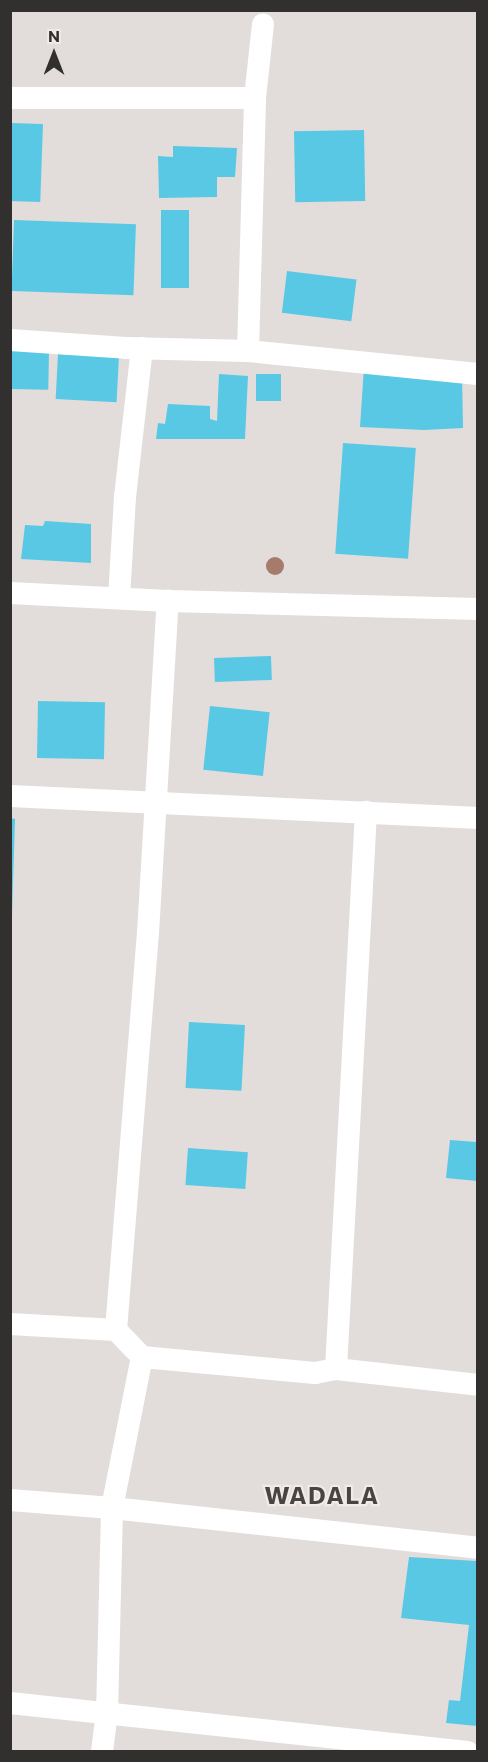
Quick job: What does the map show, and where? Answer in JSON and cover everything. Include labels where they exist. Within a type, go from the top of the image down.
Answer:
[{"type":"street","points":[[248,351],[255,98],[263,24]]},
{"type":"street","points":[[10,98],[255,98]]},
{"type":"street","points":[[10,340],[142,348],[248,351],[477,374]]},
{"type":"street","points":[[119,598],[125,497],[142,348]]},
{"type":"street","points":[[10,593],[168,601],[477,609]]},
{"type":"street","points":[[116,1330],[148,933],[168,601]]},
{"type":"street","points":[[10,795],[477,818]]},
{"type":"street","points":[[336,1369],[366,812]]},
{"type":"street","points":[[10,1324],[116,1330],[142,1357],[315,1373],[336,1369],[477,1385]]},
{"type":"street","points":[[102,1752],[107,1714],[112,1509],[142,1357]]},
{"type":"street","points":[[10,1500],[477,1548]]},
{"type":"street","points":[[10,1703],[466,1752]]},
{"type":"building","points":[[11,123],[43,124],[40,202],[10,201]]},
{"type":"building","points":[[364,130],[365,201],[295,202],[294,131]]},
{"type":"building","points":[[173,146],[237,148],[235,177],[217,177],[217,197],[159,198],[158,156],[173,157]]},
{"type":"building","points":[[161,210],[189,210],[189,288],[161,288]]},
{"type":"building","points":[[14,220],[136,224],[133,295],[12,291]]},
{"type":"building","points":[[287,271],[356,280],[351,321],[282,313]]},
{"type":"building","points":[[10,350],[49,351],[48,390],[10,389]]},
{"type":"building","points":[[58,354],[119,357],[117,402],[56,399]]},
{"type":"building","points":[[364,367],[462,372],[463,428],[424,430],[360,427]]},
{"type":"building","points":[[219,374],[248,376],[245,439],[156,439],[158,423],[165,424],[168,404],[210,406],[210,419],[217,421]]},
{"type":"building","points":[[256,374],[281,374],[281,401],[256,401]]},
{"type":"building","points":[[343,443],[416,448],[408,559],[335,554]]},
{"type":"building","points":[[45,521],[91,524],[91,563],[21,559],[25,525],[43,526]]},
{"type":"building","points":[[271,656],[272,680],[215,682],[214,658]]},
{"type":"building","points":[[38,701],[105,702],[104,759],[37,758]]},
{"type":"building","points":[[210,706],[270,712],[263,776],[203,770]]},
{"type":"building","points":[[10,818],[15,819],[12,916],[10,916]]},
{"type":"building","points":[[189,1022],[245,1025],[241,1091],[186,1088]]},
{"type":"building","points":[[450,1140],[477,1142],[477,1181],[446,1178]]},
{"type":"building","points":[[188,1148],[248,1152],[245,1189],[185,1185]]},
{"type":"building","points":[[409,1557],[477,1561],[477,1726],[446,1723],[449,1700],[460,1701],[469,1625],[401,1618]]},
{"type":"district","name":"WADALA","points":[[322,1495]]}]
